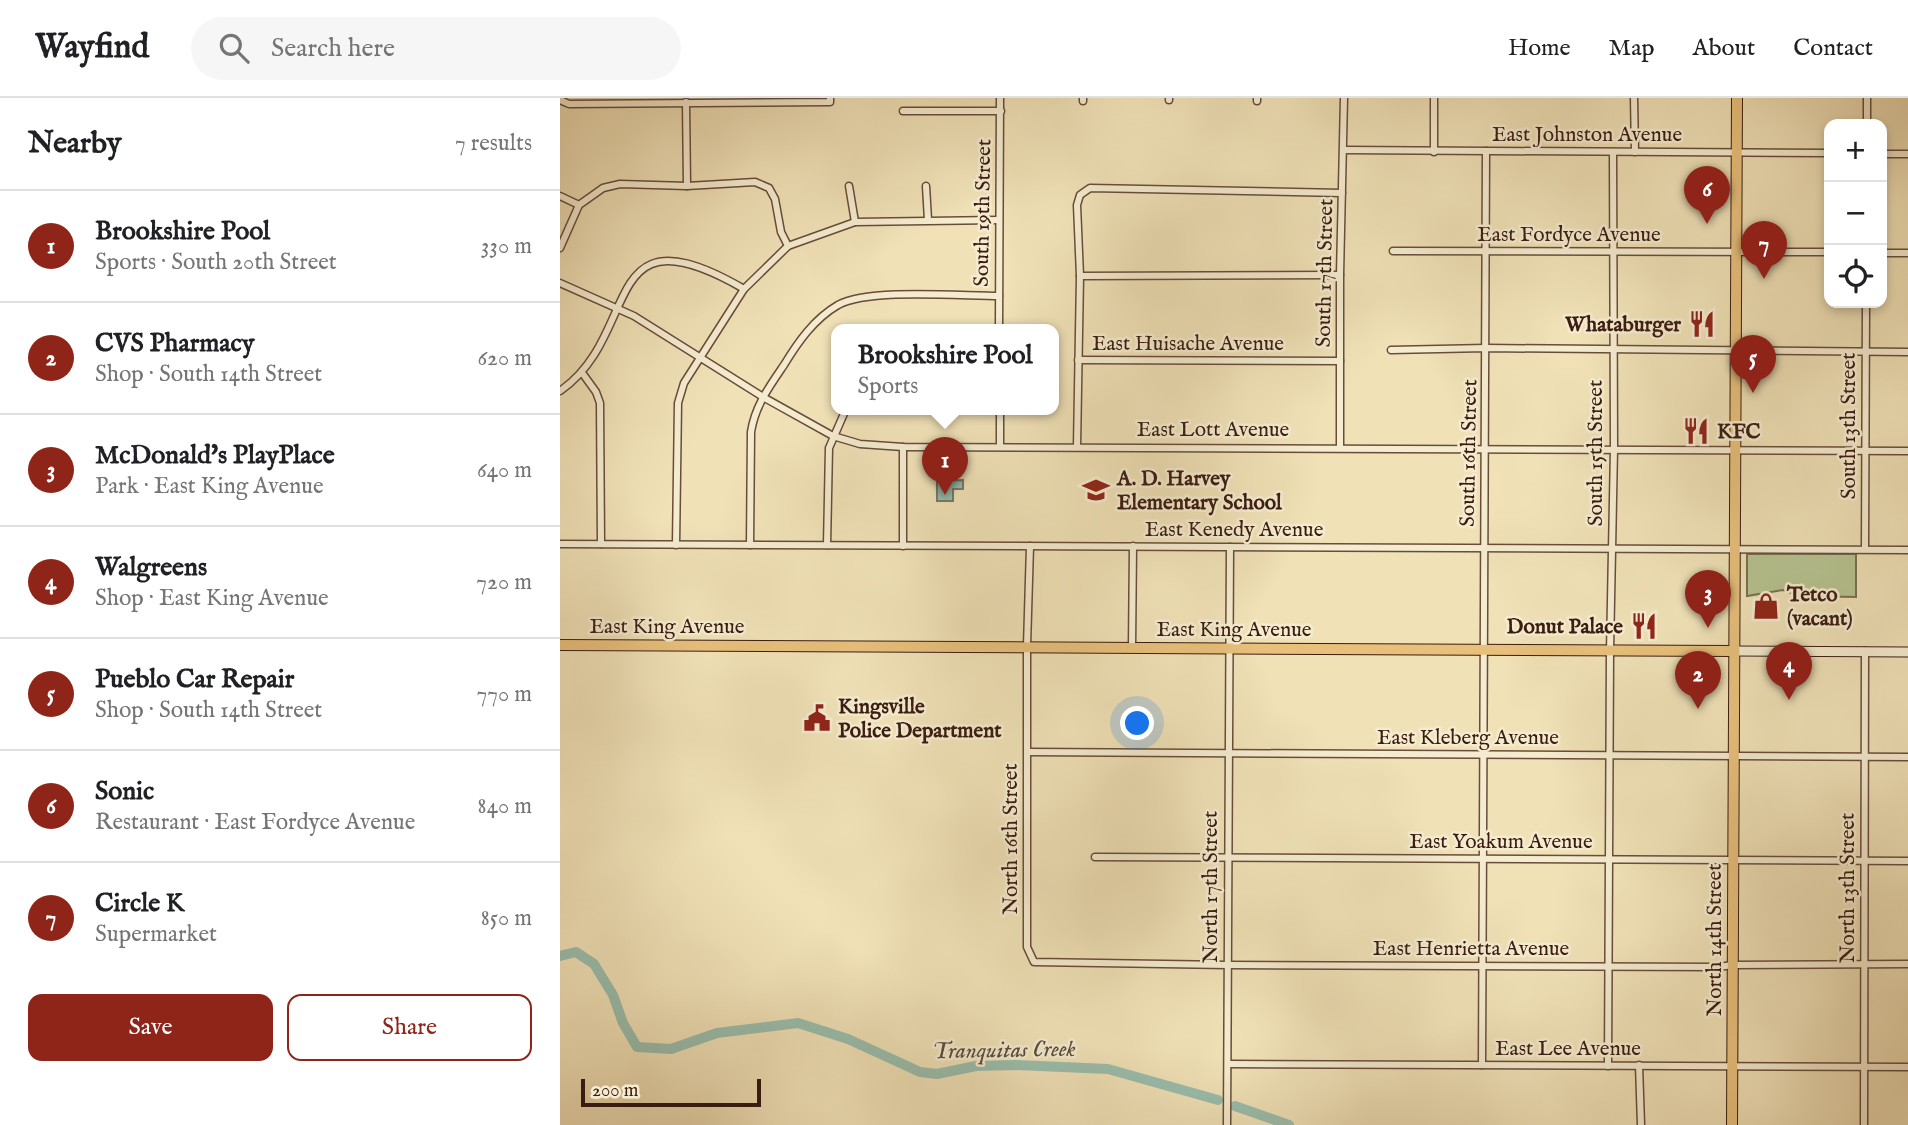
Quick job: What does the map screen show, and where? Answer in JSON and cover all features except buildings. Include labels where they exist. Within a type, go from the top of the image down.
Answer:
[{"type":"main road","name":"North 14th Street","points":[[1732,1125],[1737,98]]},
{"type":"main road","name":"East King Avenue","points":[[560,645],[1908,652]]},
{"type":"street","name":"South 19th Street","points":[[999,324],[1000,98]]},
{"type":"street","name":"South 17th Street","points":[[1340,448],[1344,98]]},
{"type":"street","points":[[1434,98],[1434,152]]},
{"type":"street","points":[[1634,98],[1635,152]]},
{"type":"street","points":[[1867,98],[1867,119]]},
{"type":"street","points":[[560,101],[569,104],[647,100],[830,100]]},
{"type":"street","points":[[686,102],[687,186]]},
{"type":"street","points":[[903,111],[1000,111]]},
{"type":"street","name":"East Johnston Avenue","points":[[1344,150],[1824,153]]},
{"type":"street","name":"South 16th Street","points":[[1483,756],[1487,449],[1486,151]]},
{"type":"street","name":"South 15th Street","points":[[1608,1066],[1614,449],[1612,152]]},
{"type":"street","points":[[1887,154],[1908,154]]},
{"type":"street","points":[[560,248],[579,205],[603,188],[620,184],[687,186],[755,182],[769,188],[775,199],[781,232],[788,246]]},
{"type":"street","points":[[849,186],[855,222]]},
{"type":"street","points":[[926,186],[928,220]]},
{"type":"street","points":[[1077,446],[1080,276],[1077,205],[1080,195],[1090,188],[1342,193]]},
{"type":"street","points":[[560,197],[579,205]]},
{"type":"street","points":[[676,545],[678,403],[684,383],[744,289],[788,246],[855,222],[999,220]]},
{"type":"street","name":"East Fordyce Avenue","points":[[1394,251],[1824,252]]},
{"type":"street","points":[[1887,253],[1908,253]]},
{"type":"street","points":[[560,391],[583,374],[617,307],[639,272],[649,264],[657,261],[681,262],[701,267],[744,289]]},
{"type":"street","points":[[1080,276],[1340,275]]},
{"type":"street","name":"East Lott Avenue","points":[[560,283],[617,307],[763,397],[833,436],[860,444],[903,447],[1000,445],[1908,451]]},
{"type":"street","points":[[750,545],[751,432],[754,414],[803,336],[826,313],[840,304],[884,295],[999,296]]},
{"type":"street","name":"South 13th Street","points":[[1865,549],[1866,308]]},
{"type":"street","points":[[1391,350],[1486,348],[1908,352]]},
{"type":"street","name":"East Huisache Avenue","points":[[1078,360],[1340,361]]},
{"type":"street","points":[[583,374],[596,392],[600,403],[601,544]]},
{"type":"street","points":[[827,545],[828,448],[843,415]]},
{"type":"street","points":[[1000,415],[1000,445]]},
{"type":"street","points":[[903,447],[903,545]]},
{"type":"street","name":"East Kenedy Avenue","points":[[560,544],[1908,550]]},
{"type":"street","name":"North 16th Street","points":[[1030,546],[1027,646],[1027,947],[1034,962]]},
{"type":"street","points":[[1132,648],[1133,547]]},
{"type":"street","points":[[1230,547],[1230,648]]},
{"type":"street","name":"North 17th Street","points":[[1227,1125],[1230,648]]},
{"type":"street","name":"North 13th Street","points":[[1864,1125],[1865,651]]},
{"type":"street","name":"East Kleberg Avenue","points":[[1028,752],[1908,757]]},
{"type":"street","points":[[1482,1065],[1483,756]]},
{"type":"street","name":"East Yoakum Avenue","points":[[1095,857],[1908,861]]},
{"type":"street","name":"East Henrietta Avenue","points":[[1034,962],[1609,967],[1908,964]]},
{"type":"street","name":"East Lee Avenue","points":[[1228,1064],[1908,1067]]},
{"type":"street","points":[[1639,1065],[1641,1125]]},
{"type":"green space","points":[[1747,554],[1856,554],[1856,597],[1798,596],[1783,590],[1747,596]]},
{"type":"shaded area","points":[[963,480],[963,489],[953,489],[953,501],[937,501],[937,481]]},
{"type":"waterway","name":"Tranquitas Creek","points":[[560,956],[576,952],[594,964],[613,995],[623,1023],[637,1047],[671,1049],[717,1033],[798,1023],[848,1039],[920,1072],[937,1074],[976,1066],[1015,1065],[1108,1069],[1218,1100]]},
{"type":"waterway","name":"Tranquitas Creek","points":[[1235,1106],[1289,1125]]},
{"type":"place","name":"Sonic","points":[[1707,224]]},
{"type":"place","name":"Circle K","points":[[1764,279]]},
{"type":"place","name":"Whataburger","points":[[1702,324]]},
{"type":"place","name":"Pueblo Car Repair","points":[[1753,393]]},
{"type":"place","name":"KFC","points":[[1696,431]]},
{"type":"place","name":"A. D. Harvey Elementary School","points":[[1096,490]]},
{"type":"place","name":"Brookshire Pool","points":[[945,495]]},
{"type":"place","name":"Tetco (vacant)","points":[[1766,606]]},
{"type":"place","name":"Donut Palace","points":[[1644,626]]},
{"type":"place","name":"McDonald's PlayPlace","points":[[1708,628]]},
{"type":"place","name":"Walgreens","points":[[1789,700]]},
{"type":"place","name":"CVS Pharmacy","points":[[1698,709]]},
{"type":"place","name":"Kingsville Police Department","points":[[817,718]]}]
